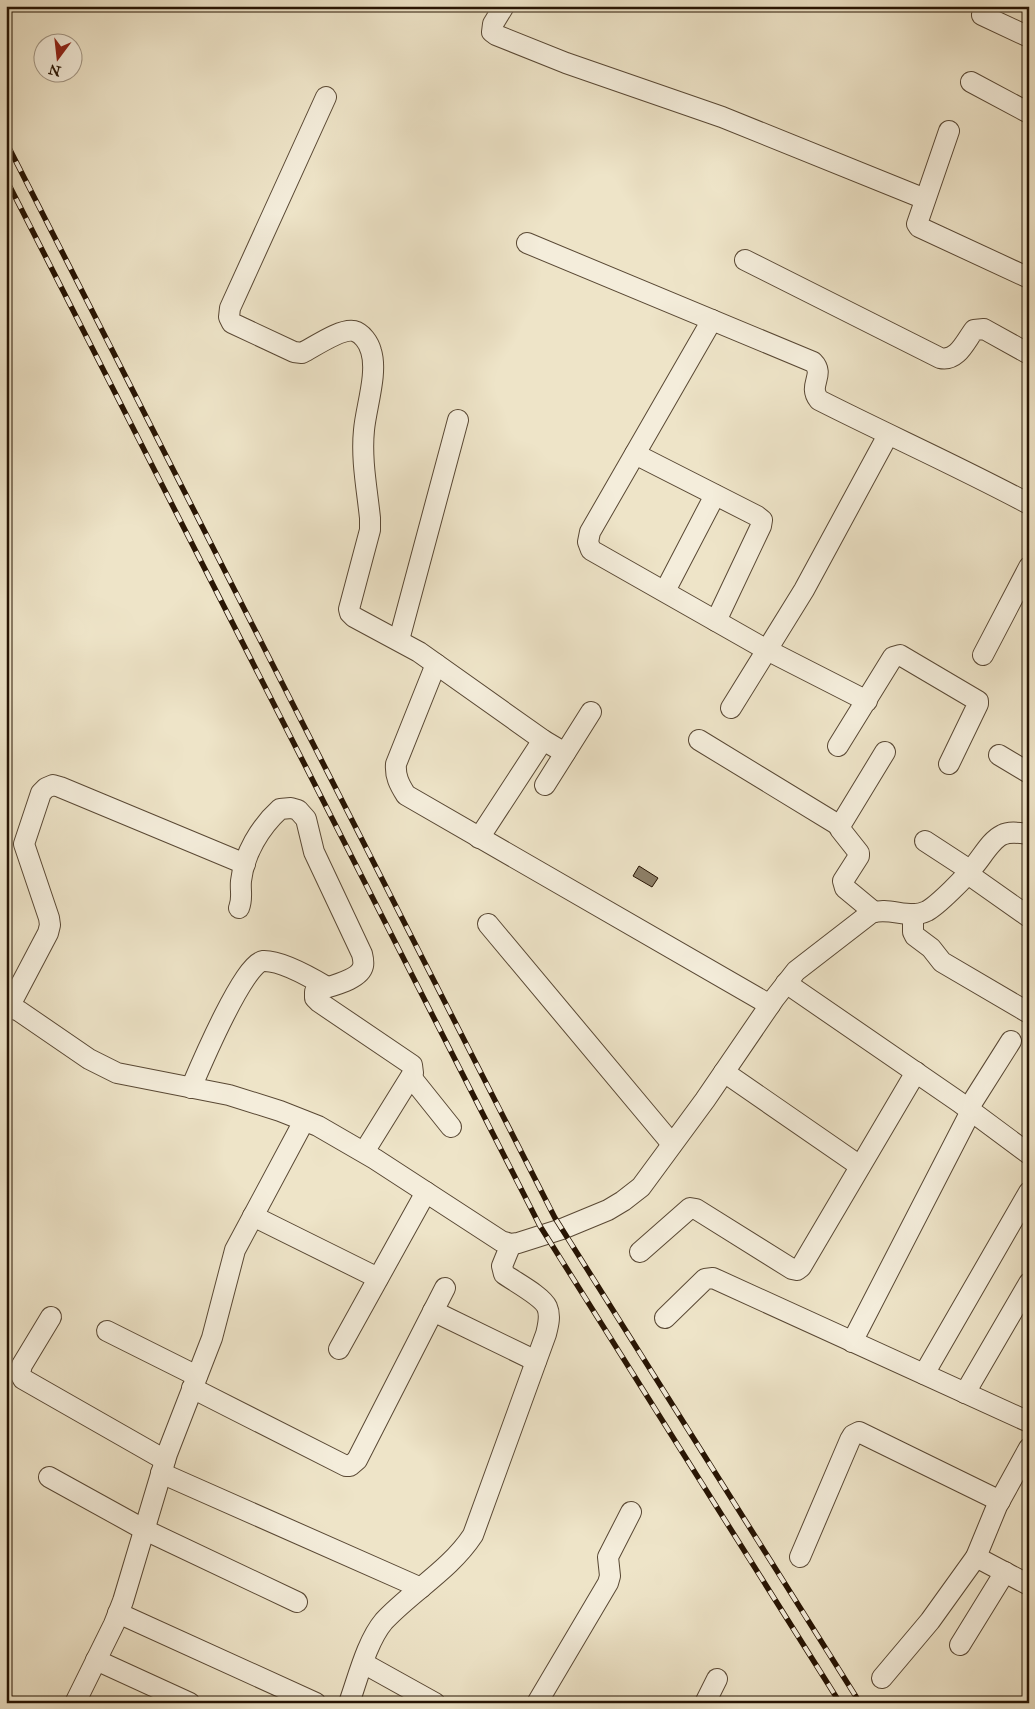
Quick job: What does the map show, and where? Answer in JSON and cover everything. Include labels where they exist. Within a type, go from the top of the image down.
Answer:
[{"type":"street","points":[[504,6],[493,24],[492,32],[496,34],[566,63],[722,117],[925,199]]},
{"type":"street","points":[[982,15],[1029,37]]},
{"type":"street","points":[[971,82],[1029,113]]},
{"type":"street","points":[[326,97],[230,308],[229,317],[232,323],[294,352],[302,353],[343,331],[352,331],[360,334],[371,351],[373,372],[363,447],[370,530],[349,609],[350,613],[354,617],[399,640],[436,664],[543,740],[565,753]]},
{"type":"street","points":[[949,132],[917,221],[919,227],[1029,278]]},
{"type":"street","points":[[527,243],[813,362],[817,366],[818,373],[814,394],[819,400],[990,483],[1029,504]]},
{"type":"street","points":[[745,260],[940,358],[946,359],[956,356],[974,330],[979,329],[1029,354]]},
{"type":"street","points":[[712,320],[590,532],[588,542],[592,550],[665,592],[768,650],[867,702]]},
{"type":"street","points":[[399,640],[458,420]]},
{"type":"street","points":[[732,708],[815,571],[888,435]]},
{"type":"street","points":[[635,454],[762,520],[761,526],[716,621]]},
{"type":"street","points":[[665,592],[715,495]]},
{"type":"street","points":[[983,655],[1029,567]]},
{"type":"street","points":[[838,746],[867,702],[893,657],[900,655],[975,698],[978,704],[949,764]]},
{"type":"street","points":[[436,664],[396,764],[395,774],[400,785],[411,799],[770,1005]]},
{"type":"street","points":[[545,786],[591,712]]},
{"type":"street","points":[[479,838],[543,740]]},
{"type":"street","points":[[700,740],[840,826]]},
{"type":"street","points":[[874,912],[845,888],[844,881],[859,854],[841,832],[840,826],[885,752]]},
{"type":"street","points":[[999,755],[1029,773]]},
{"type":"street","points":[[245,864],[60,787],[53,785],[46,788],[38,800],[24,844],[50,925],[48,933],[7,1006],[102,1066],[134,1077],[229,1095],[280,1111],[318,1126],[364,1152],[490,1234],[511,1244],[562,1229],[608,1210],[623,1201],[641,1186],[786,983],[801,966],[874,912],[887,910],[919,914],[930,910],[969,872],[996,839],[1003,834],[1029,834]]},
{"type":"street","points":[[239,908],[242,899],[241,881],[252,845],[273,815],[280,809],[291,808],[298,810],[306,819],[314,852],[362,954],[364,964],[362,970],[354,977],[315,992],[315,998],[412,1065],[414,1073],[364,1152]]},
{"type":"street","points":[[925,841],[1029,917]]},
{"type":"street","points":[[914,914],[912,928],[915,936],[931,948],[942,962],[1029,1013]]},
{"type":"street","points":[[488,924],[672,1144]]},
{"type":"street","points":[[191,1088],[235,995],[253,967],[258,963],[264,961],[299,971],[327,987]]},
{"type":"street","points":[[786,983],[916,1072],[1029,1154]]},
{"type":"street","points":[[852,1342],[969,1110],[1011,1041]]},
{"type":"street","points":[[724,1072],[860,1166]]},
{"type":"street","points":[[640,1252],[690,1208],[797,1270],[801,1267],[916,1072]]},
{"type":"street","points":[[411,1077],[451,1128]]},
{"type":"street","points":[[75,1703],[118,1613],[132,1574],[163,1467],[218,1318],[235,1250],[304,1120]]},
{"type":"street","points":[[338,1349],[426,1192]]},
{"type":"street","points":[[924,1374],[1029,1192]]},
{"type":"street","points":[[253,1216],[378,1278]]},
{"type":"street","points":[[349,1703],[363,1663],[376,1634],[384,1622],[465,1548],[473,1535],[546,1334],[549,1319],[547,1307],[541,1299],[504,1274],[502,1266],[511,1244]]},
{"type":"street","points":[[665,1318],[705,1279],[713,1278],[1029,1422]]},
{"type":"street","points":[[965,1393],[1029,1283]]},
{"type":"street","points":[[107,1330],[195,1382],[346,1466],[350,1466],[356,1460],[445,1288]]},
{"type":"street","points":[[433,1312],[536,1361]]},
{"type":"street","points":[[51,1317],[22,1365],[20,1373],[22,1379],[163,1467],[422,1588]]},
{"type":"street","points":[[800,1557],[850,1440],[853,1435],[859,1432],[1000,1501]]},
{"type":"street","points":[[882,1678],[930,1621],[976,1557],[1000,1501],[1029,1448]]},
{"type":"street","points":[[49,1476],[145,1530],[297,1602]]},
{"type":"street","points":[[537,1703],[608,1583],[610,1576],[608,1557],[632,1512]]},
{"type":"street","points":[[976,1557],[1029,1585]]},
{"type":"street","points":[[960,1645],[1005,1572]]},
{"type":"street","points":[[118,1613],[316,1703]]},
{"type":"street","points":[[96,1660],[190,1703]]},
{"type":"street","points":[[363,1663],[435,1703]]},
{"type":"street","points":[[705,1703],[717,1679]]},
{"type":"building","points":[[639,866],[658,878],[652,887],[633,876]]},
{"type":"railway","points":[[6,142],[555,1218],[860,1703]]},
{"type":"railway","points":[[6,179],[540,1226],[840,1703]]}]
